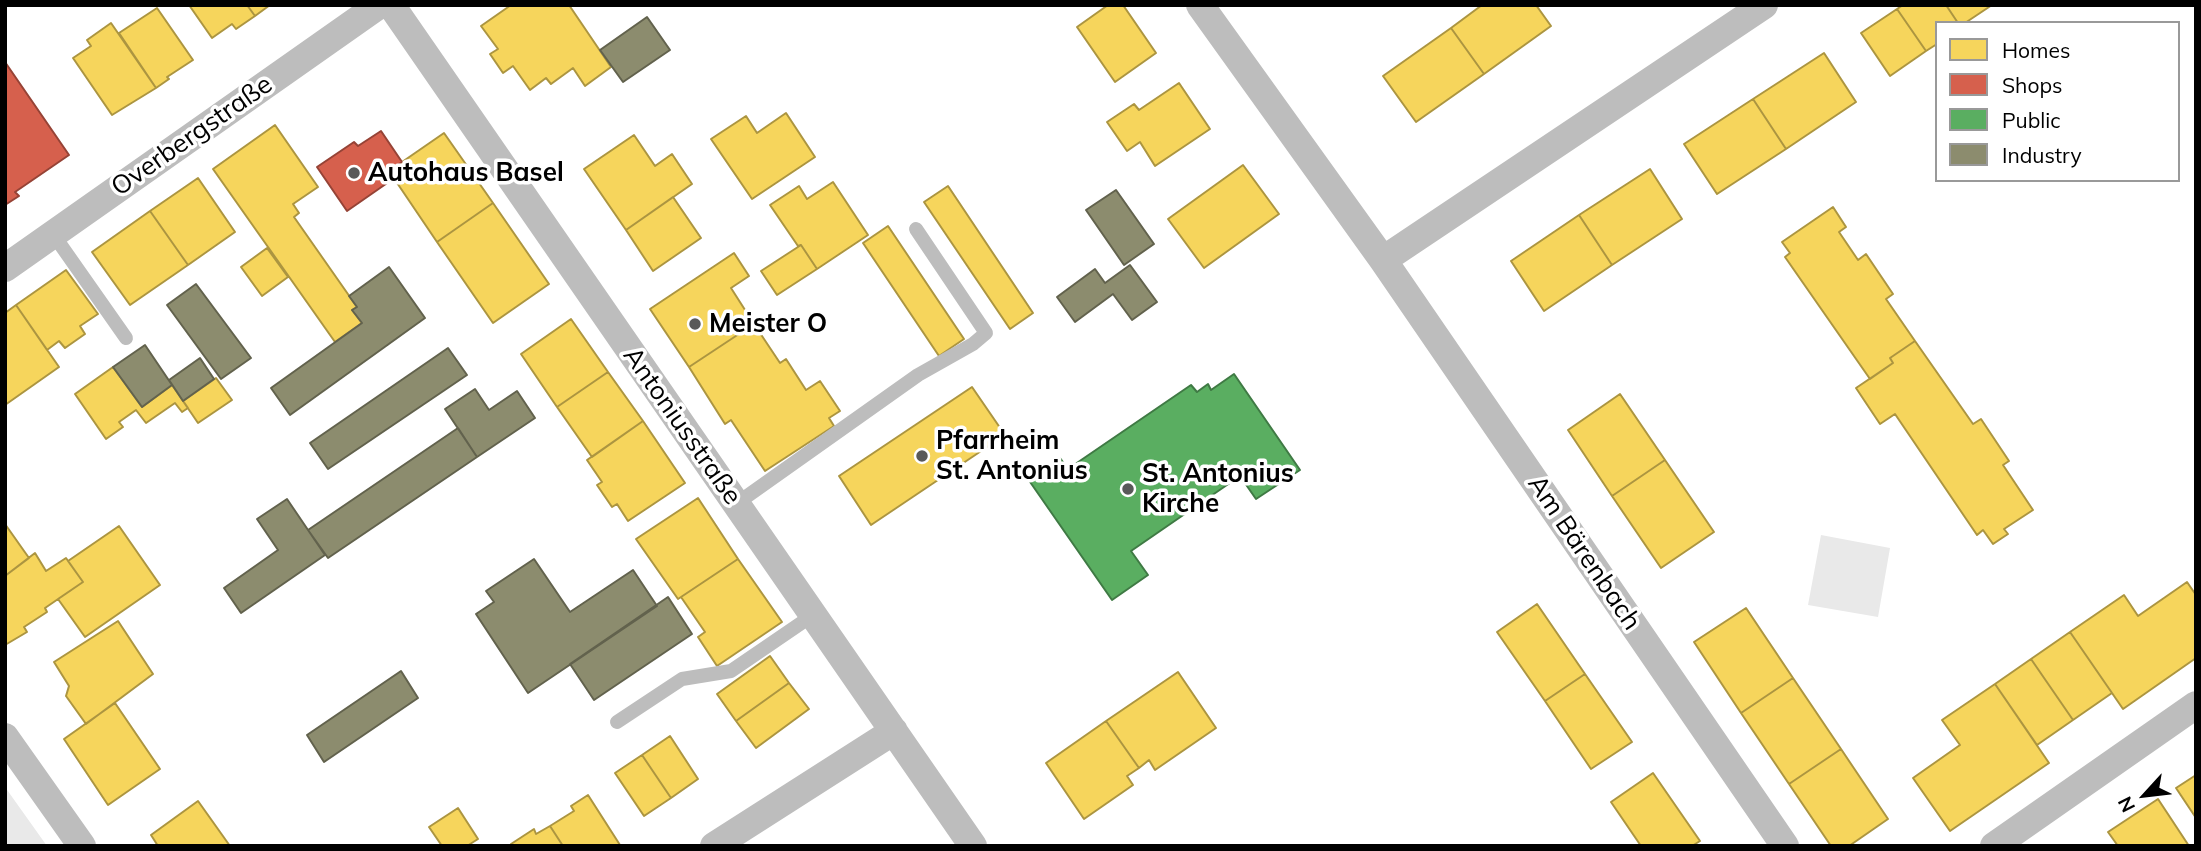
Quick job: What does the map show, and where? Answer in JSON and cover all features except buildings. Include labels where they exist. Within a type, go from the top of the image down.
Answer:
[{"type":"street","name":"Overbergstraße","points":[[5,268],[379,5]]},
{"type":"street","name":"Antoniusstraße","points":[[391,5],[974,846]]},
{"type":"street","name":"Am Bärenbach","points":[[1200,5],[1384,260],[1785,846]]},
{"type":"street","points":[[1384,260],[1764,5]]},
{"type":"street","points":[[1994,846],[2196,705]]},
{"type":"street","points":[[714,846],[894,731]]},
{"type":"street","points":[[5,737],[82,846]]},
{"type":"lane","points":[[736,504],[918,375],[973,344],[986,333],[916,229]]},
{"type":"lane","points":[[53,234],[126,338]]},
{"type":"lane","points":[[617,722],[682,679],[731,671],[813,615]]},
{"type":"shaded area","points":[[1821,535],[1890,548],[1878,617],[1808,605]]},
{"type":"shaded area","points":[[5,787],[47,846],[5,846]]},
{"type":"place","name":"Autohaus Basel","points":[[354,173]]},
{"type":"place","name":"Meister O","points":[[695,324]]},
{"type":"place","name":"Pfarrheim St. Antonius","points":[[922,456]]},
{"type":"place","name":"St. Antonius Kirche","points":[[1128,489]]}]
